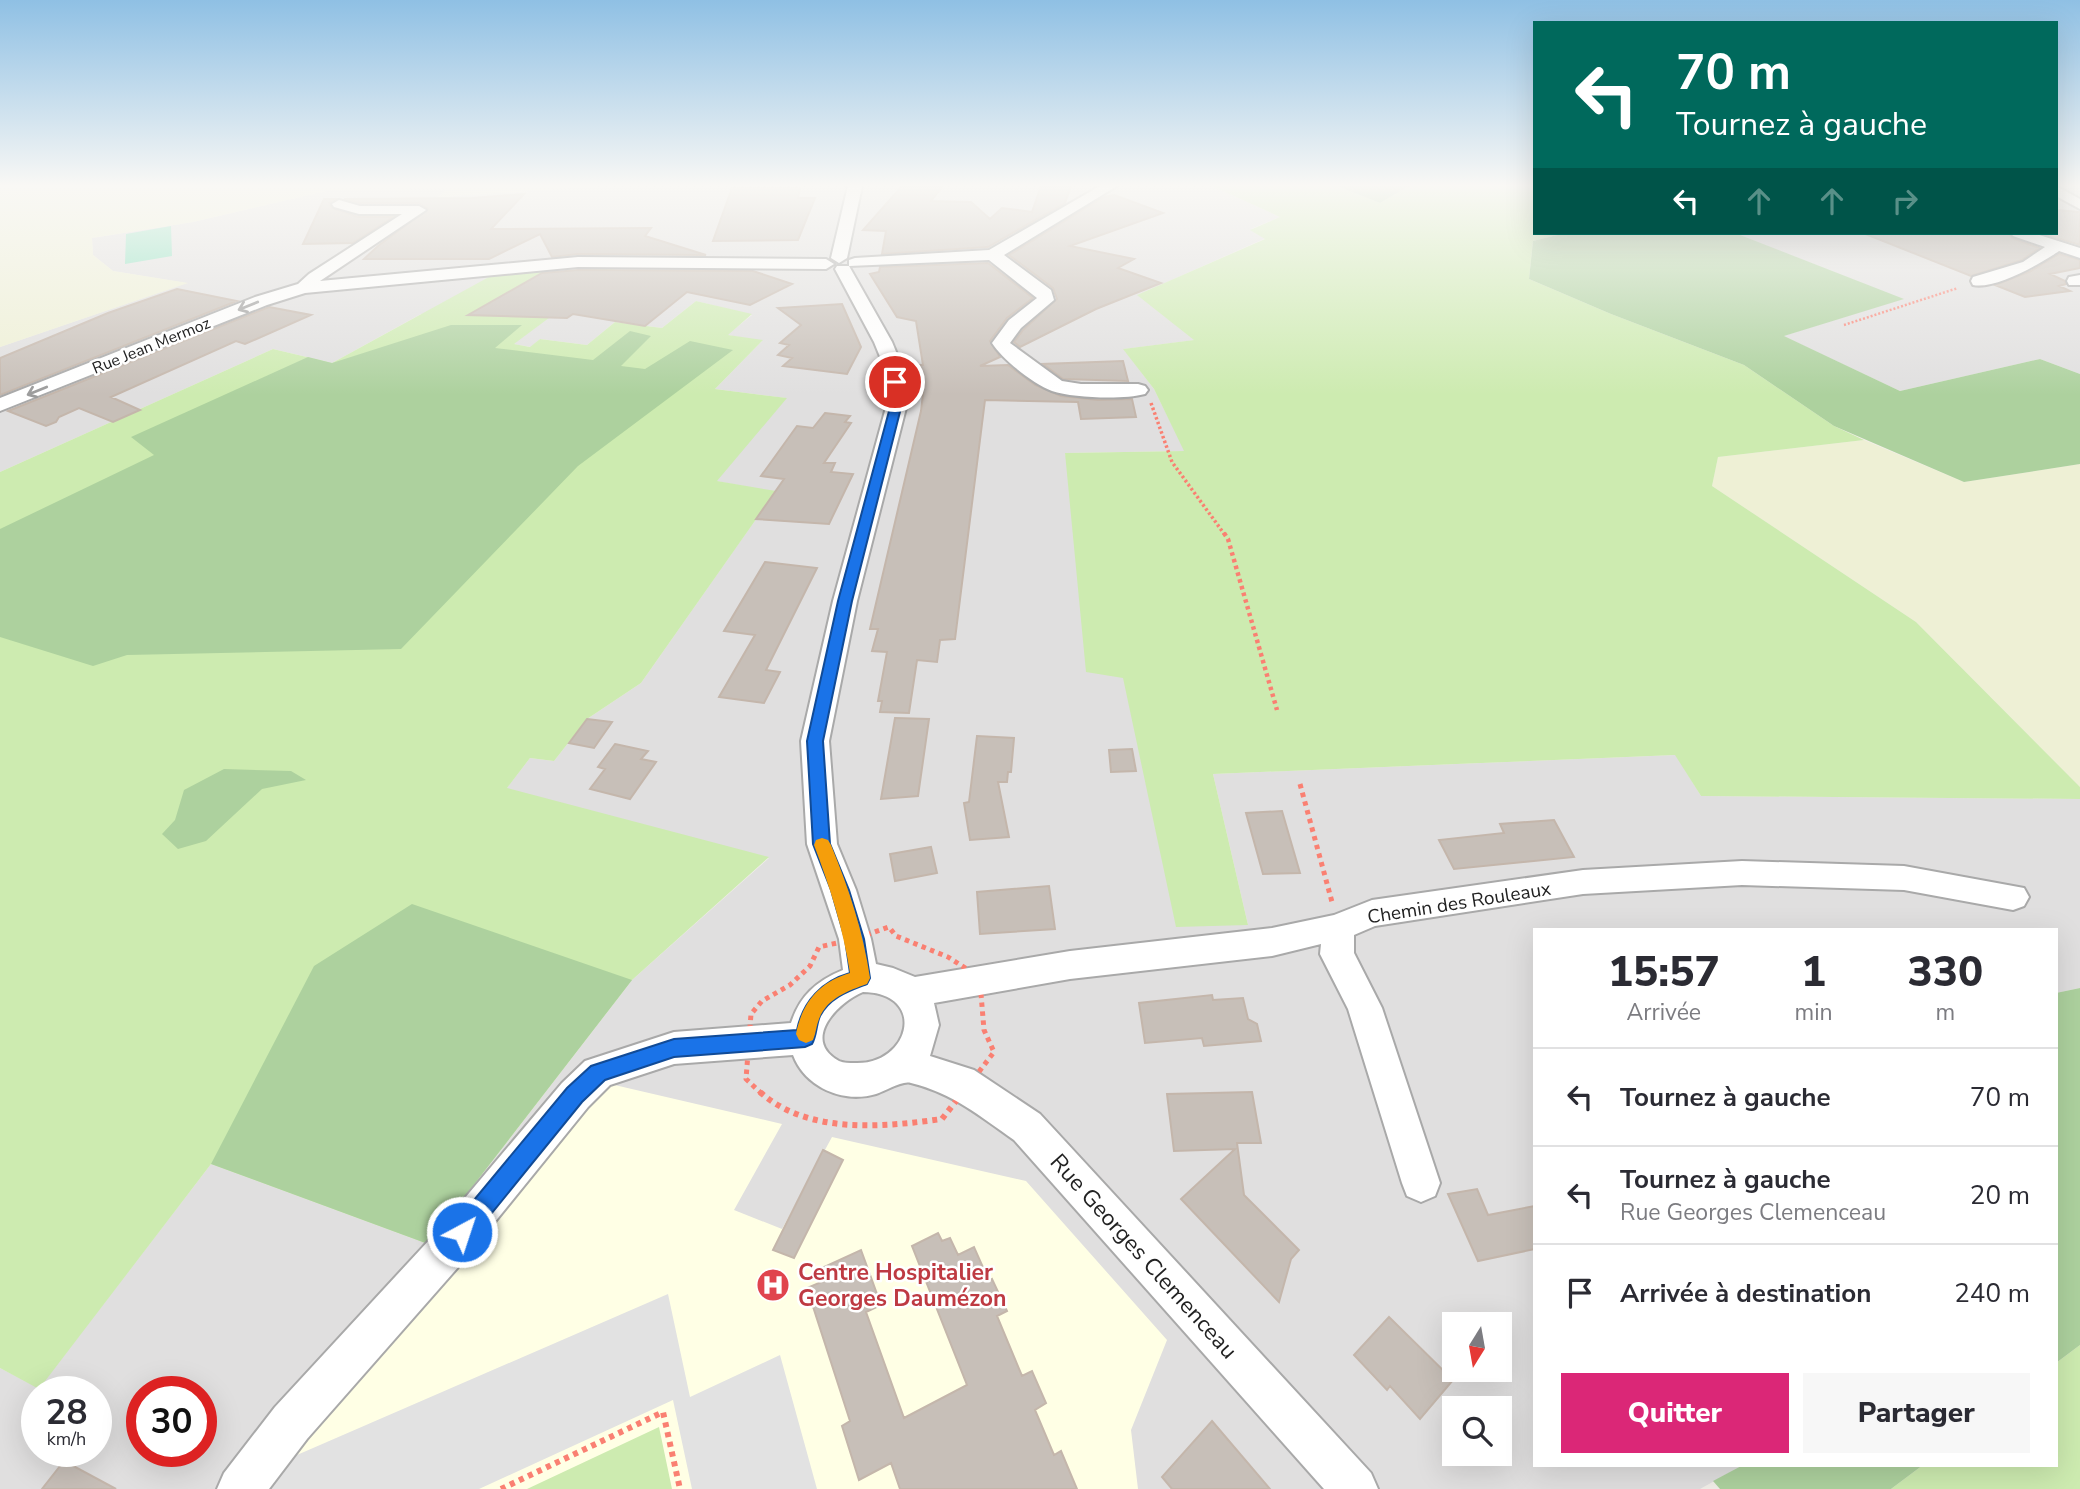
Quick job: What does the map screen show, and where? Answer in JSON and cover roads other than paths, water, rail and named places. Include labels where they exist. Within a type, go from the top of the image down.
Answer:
[{"type":"street","name":"Rue Jean Mermoz","points":[[303,288],[348,255]]},
{"type":"street","points":[[842,255],[841,263],[892,364],[898,400],[845,601],[815,741],[822,844],[855,939],[861,978]]},
{"type":"street","name":"Rue Jean Mermoz","points":[[0,405],[261,301],[303,288],[579,262],[841,263],[984,255]]},
{"type":"street","points":[[994,255],[1045,294],[1046,300],[1015,324],[1001,343],[1007,352],[1056,386],[1082,390],[1138,390]]},
{"type":"street","points":[[1979,281],[2029,265],[2043,255]]},
{"type":"street","name":"Chemin des Rouleaux","points":[[910,993],[1070,965],[1272,942],[1338,927],[1372,913],[1583,883],[1742,873],[1904,878],[2013,897]]},
{"type":"street","points":[[1338,927],[1337,954],[1365,1008],[1421,1183]]},
{"type":"street","points":[[861,978],[879,978],[896,983],[910,993],[918,1005],[922,1020],[921,1035],[914,1051],[903,1064],[871,1079],[859,1081],[836,1077],[811,1058],[805,1038],[810,1015],[825,995],[848,981],[861,978]]},
{"type":"street","points":[[240,1489],[291,1423],[446,1251],[575,1095],[598,1073],[674,1048],[805,1038]]},
{"type":"street","name":"Rue Georges Clemenceau","points":[[903,1064],[961,1082],[1027,1127],[1355,1489]]},
{"type":"place","name":"Centre Hospitalier Georges Daumézon","points":[[773,1285]]}]
